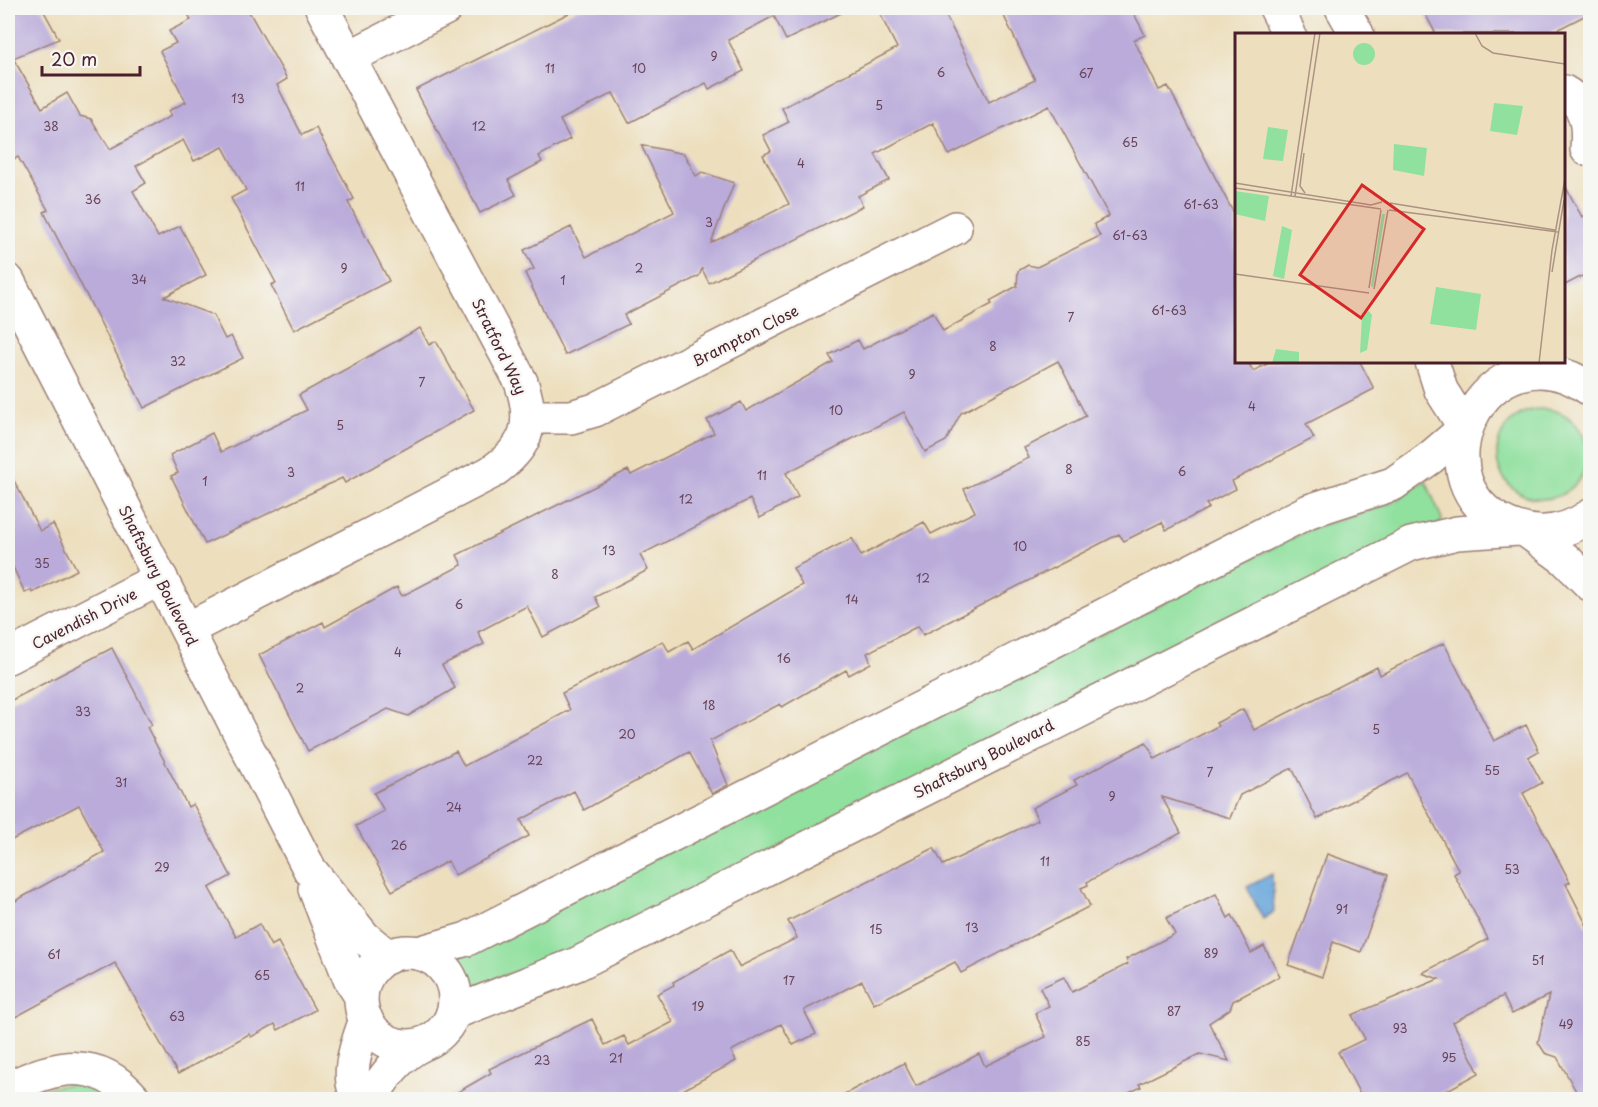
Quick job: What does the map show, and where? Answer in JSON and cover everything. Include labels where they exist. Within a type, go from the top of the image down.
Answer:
[{"type":"street","name":"Stratford Way","points":[[188,629],[490,473],[517,453],[527,429],[528,417],[524,392],[516,372],[322,8]]},
{"type":"street","points":[[348,58],[446,8]]},
{"type":"street","points":[[1276,8],[1288,33]]},
{"type":"street","points":[[1342,8],[1356,33]]},
{"type":"street","points":[[1580,105],[1588,122],[1587,149]]},
{"type":"street","name":"Brampton Close","points":[[528,417],[571,417],[595,410],[956,228]]},
{"type":"street","name":"Shaftsbury Boulevard","points":[[8,280],[310,870],[327,926],[364,1007]]},
{"type":"street","points":[[1432,363],[1441,390],[1465,428],[1462,464],[1471,490],[1488,512],[1523,530],[1565,559],[1590,584]]},
{"type":"street","points":[[360,1100],[355,1094],[351,1077],[369,974],[403,955],[452,945],[476,934],[1309,511],[1393,484],[1430,458],[1465,428],[1482,397],[1504,380],[1539,371],[1572,376]]},
{"type":"street","name":"Shaftsbury Boulevard","points":[[453,1013],[577,964],[1411,544],[1457,532],[1564,530],[1590,516]]},
{"type":"street","name":"Cavendish Drive","points":[[8,657],[161,578]]},
{"type":"street","name":"Shaftsbury Boulevard","points":[[310,870],[364,937],[403,955]]},
{"type":"street","points":[[370,1100],[400,1059],[411,1050],[438,1036],[453,1013],[455,998],[450,978],[437,962],[403,955]]},
{"type":"street","points":[[364,1007],[374,1032],[387,1041],[407,1046],[423,1044]]},
{"type":"street","points":[[8,1089],[33,1076],[61,1068],[86,1069],[118,1080],[135,1100]]},
{"type":"green space","points":[[1542,409],[1559,412],[1574,422],[1584,437],[1587,454],[1584,471],[1574,486],[1559,496],[1542,499],[1525,496],[1510,486],[1500,471],[1497,454],[1500,437],[1510,422],[1525,412]]},
{"type":"green space","points":[[1426,481],[1442,519],[1441,523],[558,957],[471,987],[458,956],[1306,531],[1391,503]]},
{"type":"green space","points":[[79,1083],[121,1100],[13,1100],[31,1090]]},
{"type":"water","points":[[1272,874],[1274,912],[1263,919],[1247,887]]},
{"type":"building","points":[[8,8],[42,8],[59,39],[13,58],[42,108],[67,93],[80,116],[91,119],[110,149],[171,116],[168,111],[186,102],[160,51],[176,43],[169,31],[191,20],[185,8],[247,8],[287,79],[277,85],[302,135],[316,128],[354,199],[348,202],[389,281],[294,330],[271,285],[276,283],[231,198],[246,190],[223,147],[194,161],[183,140],[136,166],[146,183],[133,191],[158,237],[180,226],[206,275],[164,297],[213,315],[225,339],[231,336],[243,358],[144,408],[44,212],[48,210],[18,157],[8,162]]},
{"type":"building","points":[[579,8],[851,8],[786,40],[774,16],[728,40],[744,71],[709,89],[706,83],[629,123],[613,93],[560,120],[570,139],[539,156],[542,162],[508,180],[516,195],[480,213],[416,90]]},
{"type":"building","points":[[877,8],[942,8],[989,102],[1035,80],[1000,8],[1131,8],[1145,35],[1134,40],[1159,90],[1168,86],[1235,216],[1235,363],[1249,363],[1253,371],[1269,363],[1361,363],[1374,389],[1306,424],[1314,438],[1232,481],[1236,489],[1206,504],[1209,508],[1166,530],[1162,522],[1124,541],[1119,534],[923,635],[918,626],[867,653],[871,663],[849,675],[846,670],[782,707],[780,704],[710,741],[728,785],[712,794],[689,752],[584,810],[574,791],[521,820],[529,836],[455,875],[448,861],[392,891],[356,826],[384,811],[374,793],[456,751],[464,766],[570,710],[562,693],[663,641],[669,652],[688,641],[693,649],[802,585],[793,568],[852,538],[861,556],[924,522],[931,534],[975,512],[964,489],[1029,458],[1024,448],[1086,416],[1058,361],[961,413],[946,441],[925,452],[904,412],[786,473],[798,497],[760,518],[750,499],[640,555],[648,570],[595,597],[600,607],[543,637],[527,606],[478,632],[484,644],[442,665],[455,688],[408,716],[388,709],[308,751],[259,655],[323,622],[325,627],[397,587],[402,596],[462,565],[457,555],[628,470],[631,475],[714,433],[707,420],[741,402],[746,411],[833,362],[829,355],[858,340],[863,349],[933,312],[943,331],[992,304],[990,301],[1017,286],[1018,271],[1028,265],[1037,267],[1100,236],[1094,224],[1109,216],[1049,106],[949,155],[933,123],[875,154],[889,180],[858,196],[863,206],[709,283],[702,269],[699,276],[624,315],[629,324],[565,355],[525,273],[534,269],[524,250],[571,227],[586,257],[674,212],[641,145],[684,154],[696,176],[702,172],[734,183],[711,243],[789,204],[763,155],[771,151],[763,135],[789,122],[782,108],[897,48]]},
{"type":"building","points":[[1422,8],[1590,8],[1590,13],[1551,33],[1435,33]]},
{"type":"building","points":[[1565,186],[1582,217],[1590,213],[1590,272],[1565,285]]},
{"type":"building","points":[[420,328],[429,345],[436,341],[474,410],[345,483],[342,478],[205,544],[171,476],[178,473],[170,455],[212,433],[221,452],[307,410],[299,395]]},
{"type":"building","points":[[8,469],[40,531],[53,524],[77,570],[32,593],[31,590],[25,593],[8,556]]},
{"type":"building","points":[[1444,643],[1494,741],[1526,725],[1539,751],[1528,757],[1542,783],[1523,793],[1570,882],[1566,884],[1590,932],[1590,1100],[1581,1100],[1557,1057],[1545,1053],[1538,1042],[1549,995],[1512,1014],[1503,996],[1453,1022],[1479,1073],[1429,1100],[1363,1100],[1338,1052],[1365,1039],[1352,1015],[1439,979],[1422,973],[1488,939],[1454,874],[1459,871],[1407,773],[1317,819],[1292,768],[1240,795],[1230,818],[1162,797],[1181,833],[1087,882],[1088,885],[1081,888],[1090,906],[961,973],[955,962],[874,1004],[862,981],[804,1010],[816,1034],[793,1045],[781,1024],[731,1051],[736,1061],[665,1100],[444,1100],[491,1073],[489,1069],[592,1019],[605,1045],[624,1036],[629,1045],[673,1022],[657,994],[674,985],[673,982],[730,950],[739,967],[797,938],[788,921],[934,848],[943,865],[1038,820],[1032,808],[1077,785],[1074,780],[1146,742],[1155,759],[1218,726],[1216,723],[1243,709],[1254,730],[1377,667],[1380,675]]},
{"type":"building","points":[[112,648],[152,725],[147,727],[188,807],[193,804],[231,876],[209,888],[236,937],[259,924],[271,946],[278,942],[315,1010],[278,1030],[275,1024],[251,1037],[249,1034],[178,1074],[115,963],[8,1021],[8,905],[104,852],[79,805],[8,842],[8,702]]},
{"type":"building","points":[[1327,854],[1388,875],[1361,952],[1333,942],[1322,977],[1288,965]]},
{"type":"building","points":[[1216,894],[1228,918],[1232,915],[1251,953],[1264,946],[1280,976],[1233,1001],[1230,1009],[1209,1023],[1229,1061],[1200,1054],[1139,1084],[1141,1087],[1115,1100],[833,1100],[904,1063],[916,1086],[979,1054],[985,1066],[1046,1037],[1035,1013],[1049,1006],[1040,988],[1064,977],[1072,992],[1128,964],[1126,959],[1175,934],[1166,918]]}]
